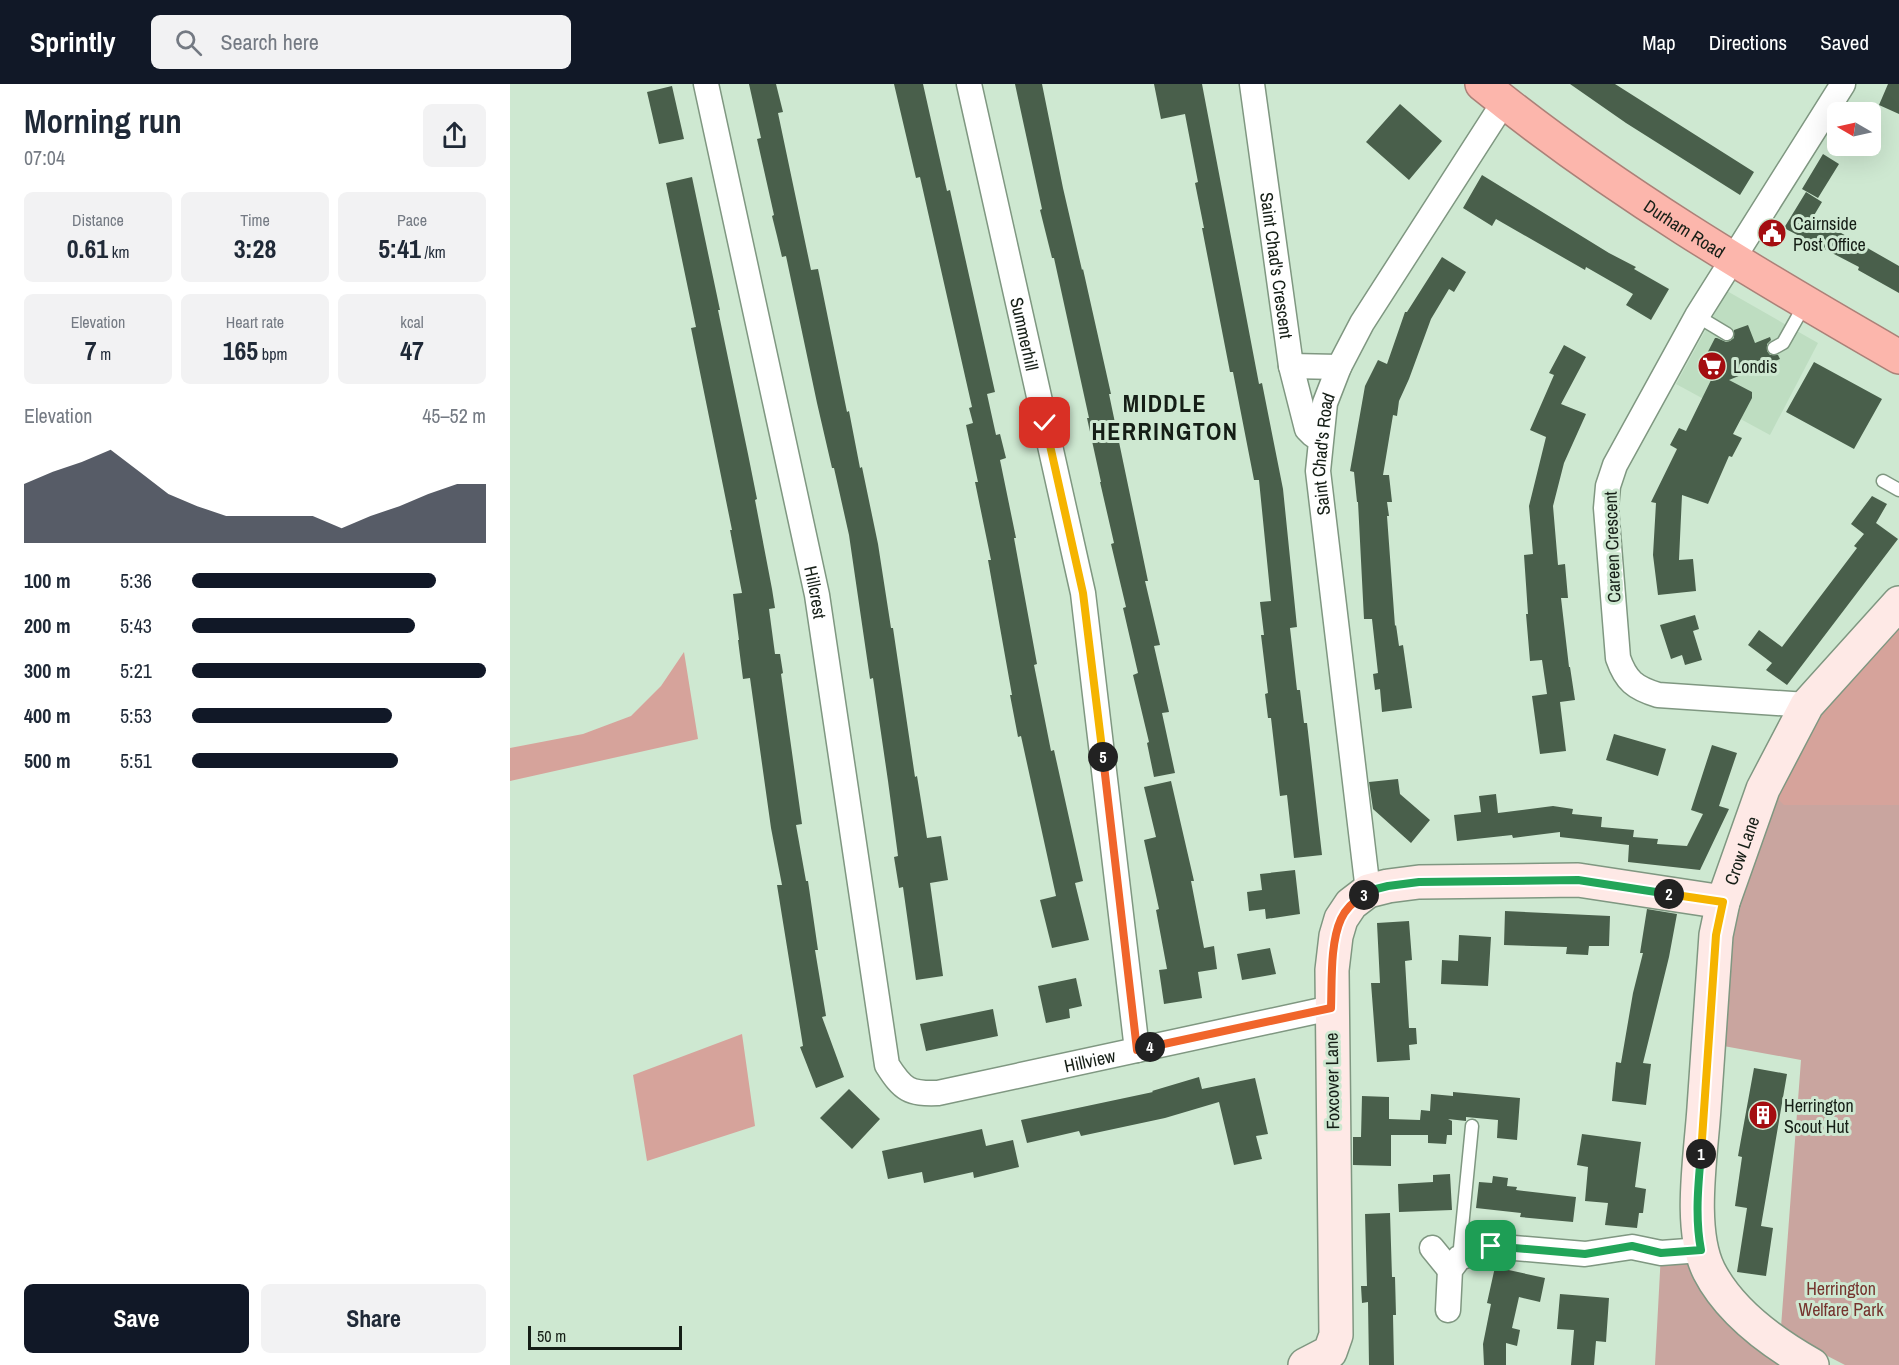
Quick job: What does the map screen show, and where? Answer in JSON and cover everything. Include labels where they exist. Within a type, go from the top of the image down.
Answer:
[{"type":"highway","name":"Durham Road","points":[[1493,93],[1564,148],[1731,259],[1899,357]]},
{"type":"street","name":"Hillcrest","points":[[706,84],[817,595],[887,1065],[899,1084],[918,1094]]},
{"type":"street","name":"Summerhill","points":[[969,84],[1083,593],[1137,1050]]},
{"type":"street","name":"Saint Chad's Crescent","points":[[1252,84],[1291,366],[1307,429],[1313,435],[1321,436]]},
{"type":"street","name":"Careen Crescent","points":[[1807,705],[1658,695],[1641,690],[1630,681],[1622,671],[1618,658],[1606,508],[1608,486],[1615,465],[1631,434],[1731,259],[1843,84]]},
{"type":"street","name":"Saint Chad's Road","points":[[1368,891],[1318,471],[1325,403],[1339,368],[1362,323],[1493,93]]},
{"type":"street","points":[[1291,366],[1339,368]]},
{"type":"street","name":"Crow Lane","points":[[1812,1365],[1779,1346],[1759,1330],[1723,1294],[1709,1271],[1701,1250],[1698,1236],[1699,1179],[1716,935],[1723,902],[1763,789],[1807,705],[1899,603]]},
{"type":"street","points":[[1368,891],[1419,882],[1578,880],[1723,902]]},
{"type":"street","name":"Foxcover Lane","points":[[1325,1361],[1336,1335],[1332,970],[1336,936],[1341,919],[1351,904],[1368,891]]},
{"type":"street","name":"Hillview","points":[[918,1094],[938,1093],[1331,1008]]},
{"type":"street","points":[[1455,1264],[1491,1246],[1585,1254],[1632,1246],[1661,1253],[1701,1250]]},
{"type":"street","points":[[1432,1248],[1455,1264]]},
{"type":"street","points":[[1448,1310],[1455,1264]]},
{"type":"lane","points":[[1774,348],[1783,343],[1806,303]]},
{"type":"lane","points":[[1697,316],[1727,334]]},
{"type":"lane","points":[[1882,481],[1899,490]]},
{"type":"lane","points":[[1455,1264],[1472,1126]]},
{"type":"shaded area","points":[[1727,291],[1818,343],[1770,435],[1676,384]]},
{"type":"shaded area","points":[[1899,618],[1899,805],[1784,805],[1772,793],[1808,719]]},
{"type":"shaded area","points":[[684,652],[698,739],[510,781],[510,748],[583,734],[631,716],[661,686]]},
{"type":"shaded area","points":[[742,1034],[755,1126],[647,1161],[633,1075]]},
{"type":"green space","name":"Herrington Welfare Park","points":[[1772,793],[1817,805],[1899,805],[1899,1365],[1845,1365],[1808,1346],[1781,1327],[1801,1060],[1718,1045],[1726,937]]},
{"type":"green space","points":[[1701,1250],[1816,1365],[1655,1365],[1661,1253]]},
{"type":"building","points":[[749,84],[776,84],[783,112],[778,113],[811,270],[818,269],[847,412],[849,411],[860,468],[862,467],[878,544],[891,628],[893,628],[915,777],[917,776],[927,838],[941,836],[948,880],[930,883],[943,976],[916,980],[903,887],[899,888],[894,857],[898,856],[888,781],[873,678],[870,679],[849,535],[817,403],[786,256],[782,257],[772,216],[774,215],[757,139],[761,138]]},
{"type":"building","points":[[894,84],[923,84],[947,191],[950,190],[995,392],[987,394],[996,435],[1000,434],[1006,458],[1000,460],[1016,538],[1014,538],[1037,664],[1034,665],[1051,751],[1054,750],[1083,881],[1075,883],[1089,940],[1052,948],[1040,900],[1056,896],[1010,695],[1012,695],[988,560],[991,560],[966,425],[973,423],[969,408],[972,407],[920,177],[916,178]]},
{"type":"building","points":[[1015,84],[1042,84],[1063,188],[1111,394],[1109,394],[1148,581],[1145,581],[1160,645],[1154,646],[1169,712],[1162,713],[1175,773],[1154,777],[1147,743],[1149,742],[1133,675],[1138,673],[1123,608],[1126,607],[1111,544],[1114,543],[1087,418],[1089,418],[1054,258],[1052,258],[1040,210],[1042,209]]},
{"type":"building","points":[[1154,84],[1202,84],[1259,384],[1262,383],[1283,489],[1297,627],[1290,628],[1297,690],[1300,690],[1304,723],[1307,723],[1322,855],[1294,858],[1287,795],[1280,796],[1271,718],[1268,718],[1265,694],[1268,693],[1261,635],[1264,635],[1260,602],[1271,601],[1259,480],[1254,480],[1233,372],[1230,372],[1202,228],[1204,228],[1195,183],[1198,182],[1185,114],[1161,119]]},
{"type":"building","points":[[1570,84],[1615,84],[1754,172],[1740,195],[1626,123]]},
{"type":"building","points":[[1888,84],[1899,84],[1899,114],[1881,106],[1880,102]]},
{"type":"building","points":[[672,86],[684,139],[659,144],[647,92]]},
{"type":"building","points":[[1400,104],[1442,141],[1409,180],[1366,142]]},
{"type":"building","points":[[1823,154],[1839,164],[1818,198],[1802,189]]},
{"type":"building","points":[[1482,175],[1669,289],[1651,320],[1626,305],[1633,294],[1586,267],[1585,270],[1496,219],[1492,226],[1463,208]]},
{"type":"building","points":[[692,177],[757,499],[755,500],[775,608],[769,609],[775,654],[780,654],[783,673],[781,674],[802,824],[796,825],[806,881],[808,881],[818,950],[815,950],[826,1016],[822,1017],[844,1077],[816,1088],[800,1047],[803,1046],[777,885],[782,885],[771,828],[750,678],[743,679],[738,640],[733,594],[742,593],[730,530],[732,530],[691,328],[696,327],[666,183]]},
{"type":"building","points":[[1806,192],[1822,202],[1813,217],[1899,266],[1899,293],[1858,270],[1859,267],[1784,228]]},
{"type":"building","points":[[1442,257],[1466,272],[1454,292],[1449,289],[1431,319],[1399,401],[1397,416],[1393,415],[1383,475],[1389,475],[1392,502],[1387,502],[1389,516],[1387,516],[1395,626],[1399,646],[1403,645],[1412,708],[1382,712],[1380,689],[1375,690],[1373,674],[1378,673],[1372,619],[1364,619],[1358,502],[1354,472],[1350,471],[1365,386],[1378,360],[1387,364],[1405,312]]},
{"type":"building","points":[[1748,325],[1755,343],[1770,337],[1767,351],[1770,355],[1778,355],[1780,359],[1729,380],[1752,392],[1752,398],[1733,434],[1742,438],[1732,457],[1729,456],[1708,504],[1682,495],[1679,560],[1693,559],[1696,591],[1658,595],[1653,555],[1656,503],[1651,502],[1677,449],[1670,445],[1679,428],[1686,431],[1714,374],[1700,367],[1715,338],[1730,341],[1734,338],[1734,330]]},
{"type":"building","points":[[1564,345],[1586,357],[1561,404],[1586,414],[1564,463],[1553,506],[1558,565],[1565,564],[1568,598],[1561,598],[1575,700],[1560,702],[1566,751],[1540,754],[1532,696],[1547,694],[1542,660],[1530,661],[1524,555],[1533,554],[1529,506],[1546,437],[1530,430],[1554,375],[1549,373]]},
{"type":"building","points":[[1814,362],[1882,399],[1854,449],[1786,412]]},
{"type":"building","points":[[1872,496],[1887,504],[1876,523],[1898,539],[1787,685],[1766,670],[1772,663],[1748,645],[1759,630],[1782,647],[1857,548],[1854,546],[1864,534],[1851,524]]},
{"type":"building","points":[[1695,615],[1699,629],[1693,631],[1702,660],[1685,665],[1682,655],[1671,659],[1660,625]]},
{"type":"building","points":[[1614,734],[1666,749],[1658,776],[1606,760]]},
{"type":"building","points":[[1712,745],[1737,753],[1719,806],[1729,809],[1700,870],[1628,862],[1629,845],[1560,837],[1560,832],[1513,838],[1512,835],[1457,841],[1454,815],[1481,812],[1479,796],[1496,794],[1498,813],[1553,806],[1573,809],[1572,814],[1602,817],[1601,827],[1634,830],[1633,837],[1658,839],[1657,844],[1687,846],[1703,814],[1691,810]]},
{"type":"building","points":[[1398,779],[1400,794],[1430,820],[1411,843],[1373,809],[1369,782]]},
{"type":"building","points":[[1171,781],[1194,881],[1191,881],[1204,948],[1214,946],[1217,969],[1198,972],[1202,998],[1164,1004],[1159,970],[1167,969],[1156,910],[1159,909],[1144,840],[1156,837],[1144,787]]},
{"type":"building","points":[[1295,870],[1300,914],[1266,919],[1265,909],[1249,911],[1247,892],[1262,890],[1260,874]]},
{"type":"building","points":[[1647,909],[1677,914],[1643,1063],[1651,1064],[1646,1105],[1612,1101],[1616,1062],[1621,1063],[1633,993],[1643,953],[1640,953]]},
{"type":"building","points":[[1505,911],[1610,916],[1609,946],[1589,946],[1588,955],[1566,954],[1567,947],[1504,945]]},
{"type":"building","points":[[1409,921],[1412,960],[1405,961],[1409,1028],[1416,1028],[1417,1044],[1409,1045],[1410,1060],[1377,1062],[1371,983],[1380,983],[1377,923]]},
{"type":"building","points":[[1459,935],[1491,937],[1488,986],[1441,984],[1442,960],[1458,961]]},
{"type":"building","points":[[1270,948],[1276,974],[1242,980],[1237,954]]},
{"type":"building","points":[[1076,978],[1082,1006],[1069,1009],[1070,1018],[1046,1023],[1038,986]]},
{"type":"building","points":[[993,1009],[998,1036],[926,1051],[920,1024]]},
{"type":"building","points":[[1754,1068],[1787,1074],[1761,1226],[1773,1228],[1766,1276],[1737,1272],[1747,1208],[1735,1206],[1742,1157],[1738,1156]]},
{"type":"building","points":[[1199,1077],[1202,1089],[1255,1078],[1268,1134],[1256,1136],[1262,1159],[1234,1165],[1219,1102],[1165,1118],[1081,1136],[1079,1131],[1027,1143],[1021,1120],[1153,1092]]},
{"type":"building","points":[[849,1089],[880,1119],[852,1149],[820,1118]]},
{"type":"building","points":[[1453,1092],[1520,1098],[1517,1140],[1497,1138],[1498,1120],[1466,1117],[1466,1121],[1448,1119],[1452,1121],[1452,1135],[1447,1135],[1446,1144],[1428,1143],[1428,1135],[1391,1135],[1391,1166],[1353,1165],[1353,1137],[1361,1137],[1362,1096],[1389,1097],[1389,1119],[1420,1120],[1421,1110],[1430,1111],[1431,1094],[1453,1096]]},
{"type":"building","points":[[982,1129],[986,1146],[1013,1140],[1019,1167],[974,1178],[973,1172],[924,1183],[922,1172],[888,1179],[882,1151]]},
{"type":"building","points":[[1582,1134],[1641,1142],[1635,1187],[1646,1189],[1643,1213],[1639,1213],[1637,1228],[1605,1225],[1608,1203],[1585,1201],[1588,1167],[1577,1165]]},
{"type":"building","points":[[1450,1174],[1452,1210],[1399,1212],[1398,1184],[1433,1182],[1433,1175]]},
{"type":"building","points":[[1493,1176],[1508,1178],[1507,1186],[1517,1187],[1516,1190],[1576,1197],[1573,1222],[1520,1217],[1521,1213],[1476,1208],[1479,1182],[1492,1183]]},
{"type":"building","points":[[1390,1213],[1396,1315],[1393,1315],[1394,1365],[1369,1365],[1368,1302],[1362,1303],[1361,1286],[1367,1286],[1365,1214]]},
{"type":"building","points":[[1495,1267],[1545,1278],[1540,1302],[1519,1297],[1512,1328],[1520,1330],[1517,1346],[1506,1343],[1506,1365],[1484,1365],[1483,1344],[1491,1304],[1487,1303]]},
{"type":"building","points":[[1560,1294],[1609,1298],[1606,1342],[1596,1341],[1594,1365],[1571,1365],[1574,1330],[1557,1329]]},
{"type":"place","name":"Cairnside Post Office","points":[[1772,233]]},
{"type":"place","name":"Londis","points":[[1712,366]]},
{"type":"place","name":"Herrington Scout Hut","points":[[1763,1115]]},
{"type":"district","name":"MIDDLE HERRINGTON","points":[[1165,417]]},
{"type":"route","points":[[1045,423],[1083,593],[1137,1050],[1331,1008],[1332,970],[1336,936],[1341,919],[1351,904],[1368,891],[1419,882],[1578,880],[1723,902],[1716,935],[1699,1179],[1698,1236],[1701,1250],[1661,1253],[1632,1246],[1585,1254],[1491,1246]]}]
